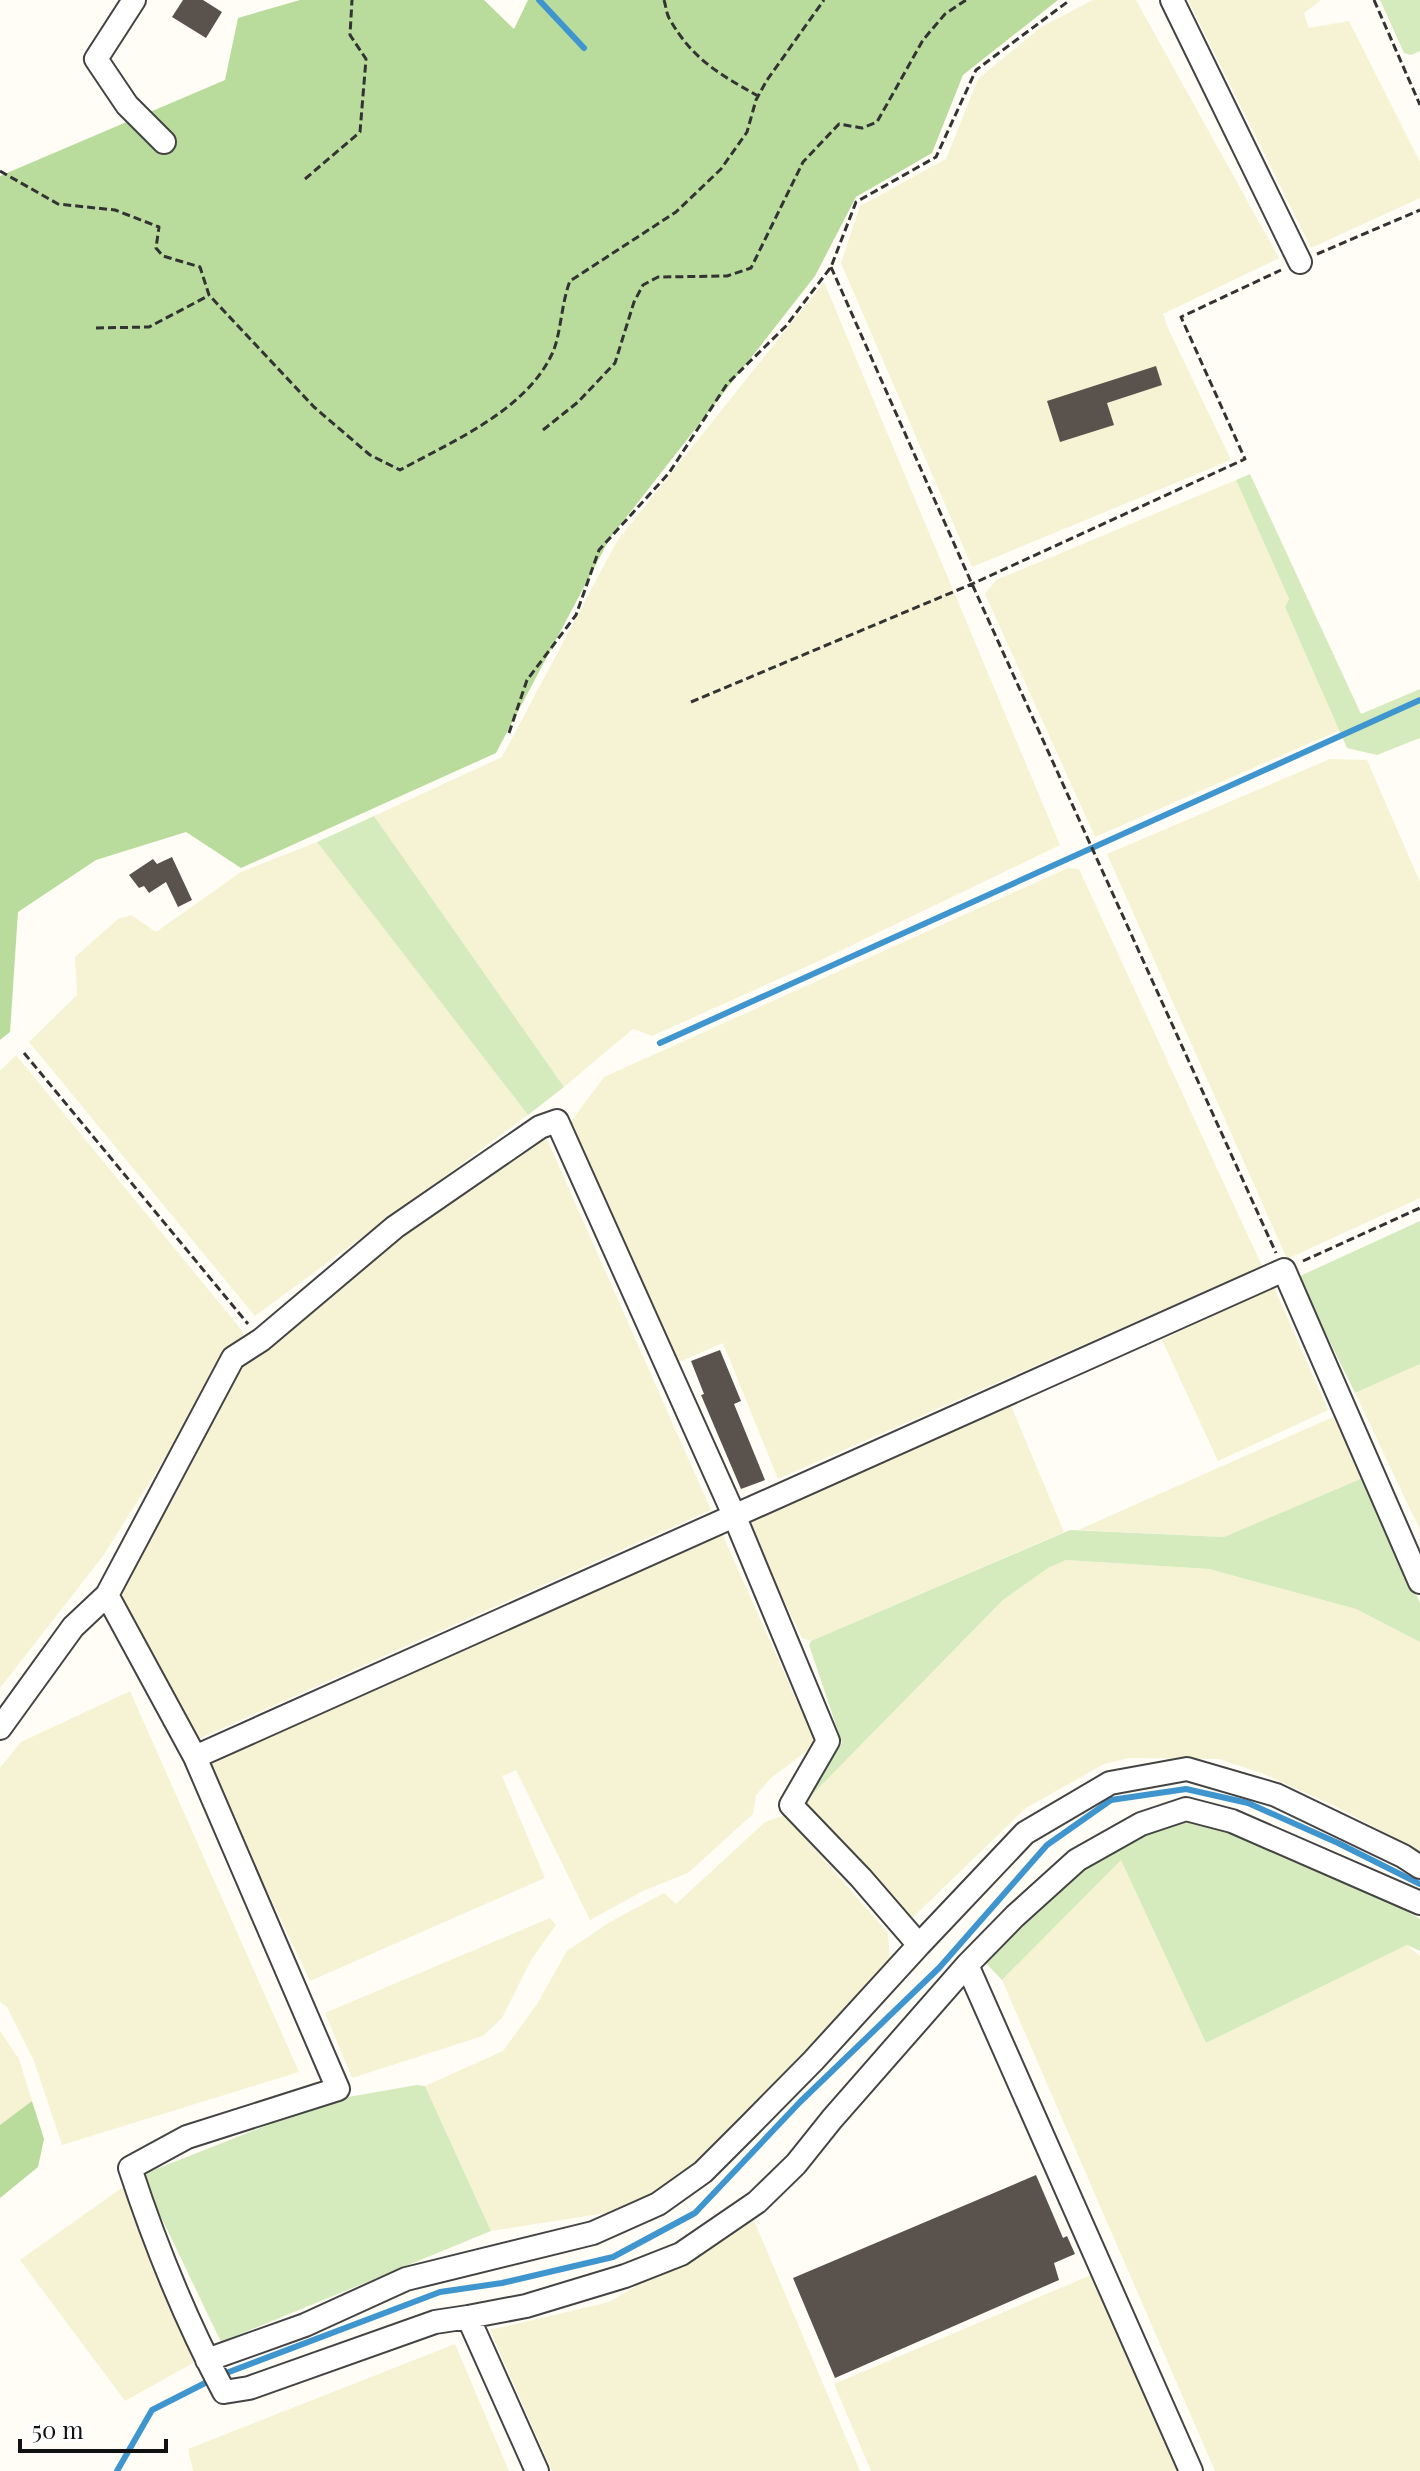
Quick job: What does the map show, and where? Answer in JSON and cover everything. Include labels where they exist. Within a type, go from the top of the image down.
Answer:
[{"type":"street","points":[[134,0],[96,59],[127,105],[164,142]]},
{"type":"street","points":[[1172,0],[1300,262]]},
{"type":"street","points":[[0,1728],[73,1627],[107,1595],[233,1358],[261,1340],[395,1227],[540,1127],[557,1121],[734,1515],[828,1741],[791,1805],[861,1878],[919,1945]]},
{"type":"street","points":[[195,1757],[1284,1270],[1420,1582]]},
{"type":"street","points":[[107,1595],[195,1757],[338,2089],[187,2137],[130,2168],[142,2206],[224,2392],[249,2388],[435,2322],[526,2306],[625,2276],[681,2254],[757,2202],[796,2164],[967,1965],[1015,1916],[1077,1860],[1141,1824],[1186,1809],[1232,1821],[1420,1903]]},
{"type":"street","points":[[213,2372],[305,2325],[406,2279],[593,2233],[658,2204],[703,2172],[813,2061],[1025,1833],[1110,1783],[1187,1769],[1276,1795],[1420,1867]]},
{"type":"street","points":[[967,1965],[1191,2471]]},
{"type":"street","points":[[468,2317],[537,2471]]},
{"type":"path","points":[[305,179],[360,132],[366,59],[350,35],[352,0]]},
{"type":"path","points":[[664,0],[667,15],[696,55],[712,70],[759,96]]},
{"type":"path","points":[[0,171],[58,204],[115,210],[159,227],[156,248],[163,256],[200,267],[209,295],[314,407],[370,455],[400,470],[499,415],[524,393],[552,353],[570,281],[676,212],[721,169],[747,132],[767,80],[824,0]]},
{"type":"path","points":[[543,430],[578,402],[615,363],[634,302],[643,285],[658,277],[727,276],[751,268],[803,162],[839,124],[862,128],[877,122],[923,40],[945,14],[966,0]]},
{"type":"path","points":[[509,733],[527,680],[576,615],[599,550],[669,473],[727,384],[786,326],[831,267],[856,202],[936,157],[976,70],[1070,0]]},
{"type":"path","points":[[1374,0],[1420,105]]},
{"type":"path","points":[[691,702],[972,584],[1245,459],[1181,317],[1420,210]]},
{"type":"path","points":[[831,267],[1284,1270],[1420,1208]]},
{"type":"path","points":[[96,328],[149,327],[209,295]]},
{"type":"path","points":[[24,1053],[261,1340]]},
{"type":"shaded area","points":[[1093,0],[1136,0],[1279,258],[1163,314],[1231,460],[972,567],[841,263],[860,206],[946,159],[978,79],[1041,27]]},
{"type":"shaded area","points":[[1188,0],[1321,0],[1304,13],[1309,28],[1349,21],[1420,162],[1420,198],[1311,248]]},
{"type":"shaded area","points":[[824,282],[1060,845],[819,961],[652,1036],[633,1029],[564,1087],[374,816],[502,757],[617,541]]},
{"type":"shaded area","points":[[1236,480],[1289,599],[1285,607],[1340,730],[1095,837],[985,594],[996,580]]},
{"type":"shaded area","points":[[1330,759],[1367,760],[1420,882],[1420,1198],[1287,1259],[1107,854]]},
{"type":"shaded area","points":[[317,842],[528,1115],[255,1316],[29,1042],[77,995],[75,957],[118,919],[131,915],[156,932],[241,872]]},
{"type":"shaded area","points":[[1068,868],[1079,869],[1262,1266],[778,1479],[723,1343],[677,1363],[569,1124],[604,1077]]},
{"type":"shaded area","points":[[16,1055],[244,1333],[103,1556],[0,1688],[0,1071]]},
{"type":"shaded area","points":[[546,1137],[711,1510],[194,1741],[119,1591],[178,1490],[243,1365],[406,1234]]},
{"type":"shaded area","points":[[1274,1287],[1328,1410],[1218,1461],[1162,1340]]},
{"type":"shaded area","points":[[1420,1364],[1420,1530],[1355,1393]]},
{"type":"shaded area","points":[[1007,1396],[1064,1532],[811,1641],[802,1638],[746,1522]]},
{"type":"shaded area","points":[[1333,1417],[1365,1477],[1224,1537],[1078,1530]]},
{"type":"shaded area","points":[[720,1529],[816,1744],[771,1778],[756,1795],[753,1814],[688,1873],[643,1891],[590,1920],[516,1770],[502,1776],[545,1878],[310,1981],[206,1762]]},
{"type":"shaded area","points":[[1066,1560],[1209,1569],[1356,1609],[1420,1642],[1420,1852],[1339,1808],[1264,1774],[1219,1759],[1129,1758],[1104,1764],[1026,1808],[909,1921],[804,1803],[1003,1600],[1048,1568]]},
{"type":"shaded area","points":[[130,1691],[299,2072],[62,2145],[34,2061],[7,2007],[0,2002],[0,1768],[21,1742]]},
{"type":"shaded area","points":[[785,1815],[888,1933],[890,1961],[710,2150],[647,2201],[619,2211],[491,2231],[425,2086],[503,2051],[537,2004],[567,1951],[610,1922],[664,1893],[676,1904],[765,1822]]},
{"type":"shaded area","points":[[1121,1859],[1206,2043],[1407,1945],[1420,1956],[1420,2471],[1215,2471],[1002,1980]]},
{"type":"shaded area","points":[[550,1918],[556,1925],[531,1960],[502,2018],[483,2036],[352,2078],[325,2013]]},
{"type":"shaded area","points":[[0,2031],[19,2059],[32,2101],[0,2125]]},
{"type":"shaded area","points":[[123,2187],[202,2358],[125,2401],[20,2260]]},
{"type":"shaded area","points":[[753,2218],[860,2471],[552,2471],[490,2330],[609,2302]]},
{"type":"shaded area","points":[[1091,2275],[1179,2471],[871,2471],[834,2384]]},
{"type":"shaded area","points":[[455,2344],[509,2471],[193,2471],[188,2449]]},
{"type":"green space","points":[[300,0],[484,0],[514,29],[528,0],[1058,0],[963,75],[932,153],[856,197],[815,276],[610,538],[496,753],[241,868],[186,832],[96,860],[18,912],[10,1032],[0,1040],[0,176],[225,80],[238,18]]},
{"type":"green space","points":[[1380,0],[1420,0],[1420,51],[1411,55],[1404,53]]},
{"type":"green space","points":[[1250,474],[1361,714],[1420,689],[1420,738],[1377,755],[1347,748],[1285,607],[1289,599],[1236,480]]},
{"type":"green space","points":[[374,816],[564,1087],[528,1115],[317,842]]},
{"type":"green space","points":[[1420,1221],[1420,1364],[1355,1393],[1298,1277]]},
{"type":"green space","points":[[1365,1477],[1420,1603],[1420,1642],[1356,1609],[1209,1569],[1066,1560],[1048,1568],[1003,1600],[804,1803],[804,1793],[842,1743],[809,1645],[811,1641],[1070,1530],[1224,1537]]},
{"type":"green space","points":[[1181,1816],[1274,1846],[1392,1903],[1420,1919],[1420,1951],[1407,1945],[1206,2043],[1121,1860],[1002,1980],[984,1961],[1080,1871],[1138,1835]]},
{"type":"green space","points":[[425,2086],[491,2231],[221,2342],[141,2175],[331,2100]]},
{"type":"green space","points":[[32,2101],[44,2139],[38,2167],[0,2198],[0,2125]]},
{"type":"building","points":[[183,0],[203,0],[222,12],[206,38],[172,17]]},
{"type":"building","points":[[1156,366],[1162,385],[1107,403],[1114,425],[1060,442],[1047,401]]},
{"type":"building","points":[[172,857],[192,900],[178,907],[166,882],[149,893],[144,886],[139,888],[129,875],[153,859],[157,864]]},
{"type":"building","points":[[720,1350],[741,1401],[734,1404],[765,1480],[741,1489],[701,1395],[704,1394],[691,1361]]},
{"type":"building","points":[[1036,2175],[1063,2238],[1067,2236],[1075,2254],[1054,2263],[1059,2280],[835,2378],[793,2278]]},
{"type":"waterway","points":[[539,0],[584,48]]},
{"type":"waterway","points":[[660,1043],[1420,700]]},
{"type":"waterway","points":[[221,2375],[440,2292],[502,2283],[613,2257],[695,2213],[800,2102],[939,1968],[1047,1845],[1111,1800],[1186,1789],[1248,1803],[1420,1884]]},
{"type":"waterway","points":[[117,2471],[152,2410],[211,2380]]}]
